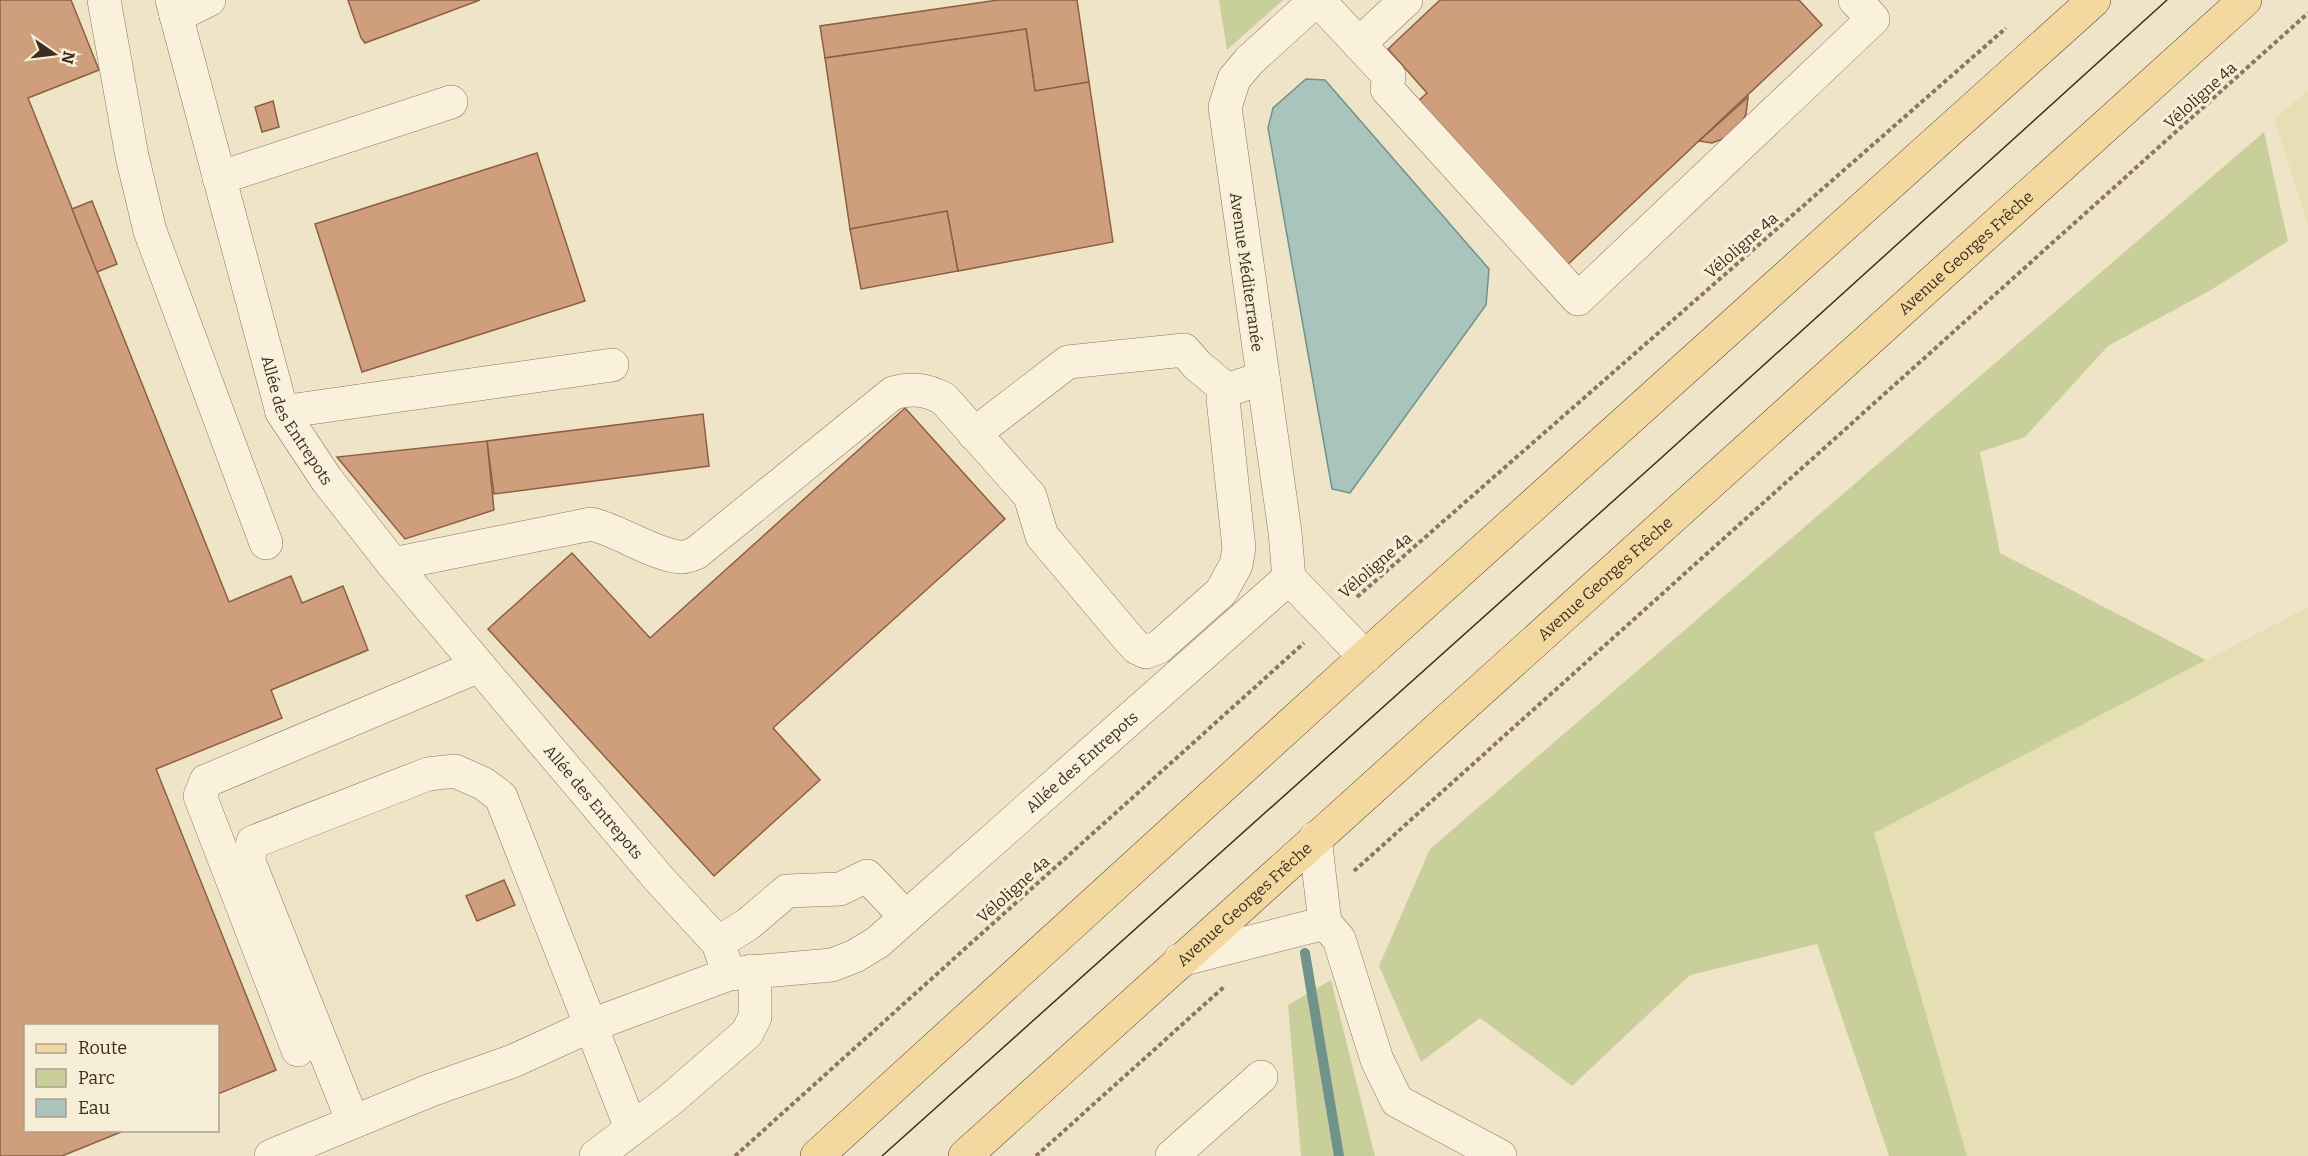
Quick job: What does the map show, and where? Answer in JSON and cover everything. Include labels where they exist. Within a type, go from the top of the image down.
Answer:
[{"type":"main road","points":[[817,1156],[1365,657],[2094,0]]},
{"type":"main road","name":"Avenue Georges Frêche","points":[[965,1156],[1315,837],[2245,0]]},
{"type":"street","points":[[104,0],[132,156],[150,231],[266,543]]},
{"type":"street","points":[[174,8],[209,0]]},
{"type":"street","points":[[1317,0],[1389,76],[1387,88],[1578,298],[1873,19],[1855,0]]},
{"type":"street","name":"Avenue Méditerranée","points":[[1289,578],[1225,107],[1234,79],[1249,62],[1317,0]]},
{"type":"street","points":[[1359,44],[1406,0]]},
{"type":"street","name":"Allée des Entrepots","points":[[174,8],[282,412],[327,480],[393,564],[660,880],[718,943],[740,973],[832,965],[855,956],[878,942],[1289,578]]},
{"type":"street","points":[[219,178],[451,102]]},
{"type":"street","points":[[974,434],[1068,362],[1184,350],[1197,365],[1227,390]]},
{"type":"street","points":[[282,412],[612,365]]},
{"type":"street","points":[[393,564],[591,524],[604,527],[667,554],[683,557],[696,553],[893,393],[909,388],[931,392],[944,399],[1030,496],[1042,536],[1128,638],[1137,648],[1146,652],[1159,647],[1221,592],[1236,565],[1239,548],[1223,399],[1227,390],[1263,378]]},
{"type":"street","points":[[1289,578],[1365,657]]},
{"type":"street","points":[[298,1050],[200,796],[206,781],[479,666]]},
{"type":"street","points":[[353,1122],[248,859],[253,842],[428,774],[455,771],[484,784],[501,797],[631,1128]]},
{"type":"street","points":[[1315,837],[1324,911],[1339,939],[1377,1060],[1397,1101],[1500,1156]]},
{"type":"street","points":[[718,943],[748,924],[787,891],[840,889],[867,876],[906,917]]},
{"type":"street","points":[[1180,960],[1324,911]]},
{"type":"street","points":[[271,1156],[431,1090],[513,1061],[592,1026],[740,973],[755,982],[754,1017],[747,1033],[670,1100],[596,1156]]},
{"type":"street","points":[[1172,1156],[1261,1077]]},
{"type":"path","name":"Véloligne 4a","points":[[1324,911],[2308,13]]},
{"type":"path","name":"Véloligne 4a","points":[[735,1156],[1330,620],[2011,24]]},
{"type":"path","points":[[1036,1156],[1231,981]]},
{"type":"shaded area","points":[[2308,91],[2308,224],[2274,119]]},
{"type":"shaded area","points":[[2308,607],[2308,1156],[1967,1156],[1874,833]]},
{"type":"green space","points":[[1219,0],[1283,0],[1227,50]]},
{"type":"green space","points":[[2264,132],[2288,241],[2211,290],[2108,346],[2025,437],[1980,452],[2000,553],[2206,660],[1874,833],[1967,1156],[1889,1156],[1817,944],[1690,975],[1572,1086],[1480,1018],[1421,1062],[1379,966],[1430,849]]},
{"type":"green space","points":[[1331,980],[1375,1156],[1301,1156],[1288,1005]]},
{"type":"water","points":[[1306,79],[1325,80],[1489,269],[1486,305],[1350,493],[1332,489],[1268,128],[1273,108]]},
{"type":"building","points":[[0,0],[71,0],[99,70],[28,98],[229,602],[291,576],[302,603],[343,586],[368,650],[271,690],[282,718],[156,769],[276,1070],[219,1094],[219,1024],[24,1024],[24,1132],[121,1132],[62,1156],[0,1156]]},
{"type":"building","points":[[348,0],[480,0],[365,43],[361,38]]},
{"type":"building","points":[[998,0],[1077,0],[1089,82],[1035,91],[1026,29],[825,58],[820,26]]},
{"type":"building","points":[[1440,0],[1799,0],[1822,25],[1563,269],[1414,105],[1427,93],[1388,49]]},
{"type":"building","points":[[1026,29],[1035,91],[1089,82],[1113,242],[958,271],[947,211],[850,229],[825,58]]},
{"type":"building","points":[[1748,97],[1746,114],[1740,126],[1730,136],[1712,143],[1699,141]]},
{"type":"building","points":[[273,101],[279,127],[262,132],[255,107]]},
{"type":"building","points":[[537,153],[585,301],[362,372],[315,224]]},
{"type":"building","points":[[92,201],[117,264],[97,272],[72,209]]},
{"type":"building","points":[[947,211],[958,271],[861,289],[850,229]]},
{"type":"building","points":[[905,408],[1005,519],[773,728],[820,780],[714,876],[488,629],[572,553],[650,638]]},
{"type":"building","points":[[703,414],[709,466],[494,494],[487,441]]},
{"type":"building","points":[[487,441],[494,510],[405,539],[337,457]]},
{"type":"building","points":[[504,880],[515,905],[477,921],[466,896]]},
{"type":"waterway","points":[[1305,953],[1339,1156]]},
{"type":"tram line","points":[[882,1156],[1660,459],[2167,0]]}]
